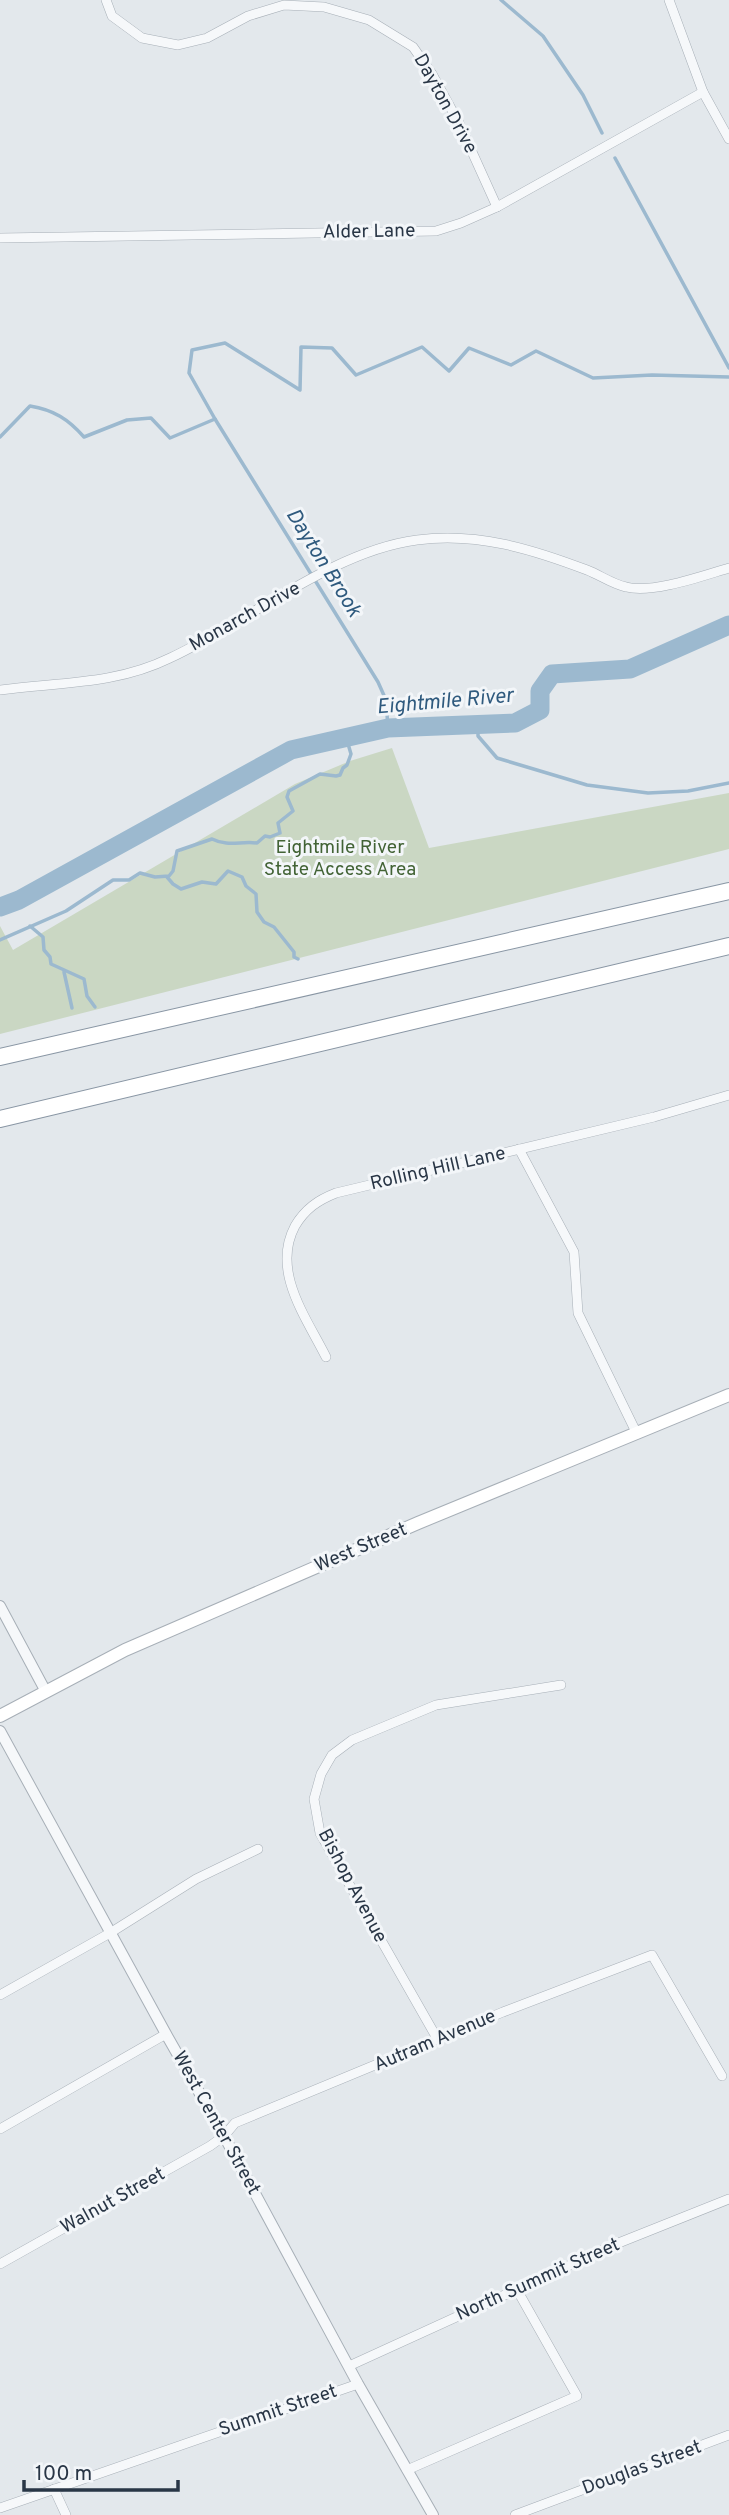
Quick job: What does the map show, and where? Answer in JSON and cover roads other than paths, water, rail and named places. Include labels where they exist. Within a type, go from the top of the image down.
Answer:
[{"type":"highway","points":[[0,1057],[729,891]]},
{"type":"highway","points":[[0,1119],[729,946]]},
{"type":"main road","name":"West Street","points":[[0,1716],[125,1650],[418,1523],[729,1395]]},
{"type":"street","name":"Dayton Drive","points":[[106,0],[112,16],[142,38],[178,45],[207,38],[248,16],[284,5],[324,7],[369,20],[413,47],[432,74],[459,123],[497,207]]},
{"type":"street","points":[[669,0],[703,92],[729,139]]},
{"type":"street","name":"Alder Lane","points":[[0,238],[436,231],[497,207],[703,92]]},
{"type":"street","name":"Monarch Drive","points":[[0,690],[107,680],[138,671],[170,659],[345,561],[416,540],[454,538],[524,548],[627,587],[664,586],[729,568]]},
{"type":"street","name":"Rolling Hill Lane","points":[[326,1357],[286,1270],[286,1251],[291,1234],[309,1208],[321,1198],[654,1117],[729,1095]]},
{"type":"street","points":[[519,1149],[574,1252],[578,1313],[637,1434]]},
{"type":"street","points":[[0,1606],[45,1690]]},
{"type":"street","name":"Bishop Avenue","points":[[438,2040],[320,1833],[314,1799],[321,1774],[332,1755],[352,1740],[436,1705],[561,1685]]},
{"type":"street","name":"West Center Street","points":[[0,1731],[358,2384],[433,2515]]},
{"type":"street","points":[[0,1995],[110,1933],[196,1879],[258,1849]]},
{"type":"street","name":"Autram Avenue","points":[[224,2136],[235,2123],[503,2012],[652,1955],[722,2076]]},
{"type":"street","points":[[0,2129],[166,2034]]},
{"type":"street","name":"Walnut Street","points":[[0,2264],[224,2136]]},
{"type":"street","name":"North Summit Street","points":[[349,2367],[516,2288],[729,2199]]},
{"type":"street","points":[[407,2470],[577,2396],[516,2288]]},
{"type":"street","name":"Summit Street","points":[[0,2508],[358,2384]]},
{"type":"street","name":"Douglas Street","points":[[515,2515],[729,2435]]},
{"type":"street","points":[[54,2489],[66,2515]]},
{"type":"waterway","points":[[501,0],[543,36],[583,95],[602,133]]},
{"type":"waterway","points":[[615,158],[729,368]]},
{"type":"waterway","name":"Dayton Brook","points":[[215,419],[189,373],[192,350],[225,343],[300,390],[301,347],[332,348],[356,375],[422,347],[449,371],[469,348],[511,365],[536,351],[593,378],[652,375],[729,377]]},
{"type":"waterway","name":"Dayton Brook","points":[[0,437],[30,406],[60,416],[84,437],[127,420],[151,418],[170,438],[215,419],[378,682],[386,700],[388,728]]},
{"type":"waterway","name":"Eightmile River","points":[[0,907],[19,900],[291,750],[388,728],[515,723],[540,710],[540,691],[552,674],[630,669],[729,625]]},
{"type":"waterway","points":[[478,724],[478,736],[497,758],[587,785],[648,793],[688,791],[729,783]]},
{"type":"waterway","points":[[0,940],[66,911],[113,880],[129,880],[140,873],[155,877],[169,876],[173,871],[177,851],[212,839],[229,843],[257,843],[265,836],[280,833],[278,823],[293,811],[287,797],[289,791],[320,774],[340,775],[347,765],[351,754],[346,737]]},
{"type":"waterway","points":[[167,877],[181,889],[202,882],[216,884],[228,871],[242,877],[246,886],[256,894],[257,912],[264,922],[274,927],[298,959]]},
{"type":"waterway","points":[[30,926],[43,937],[44,950],[50,957],[51,964],[84,979],[87,996],[95,1007]]},
{"type":"waterway","points":[[64,972],[72,1008]]},
{"type":"park label","name":"Eightmile River State Access Area","points":[[340,859]]}]
